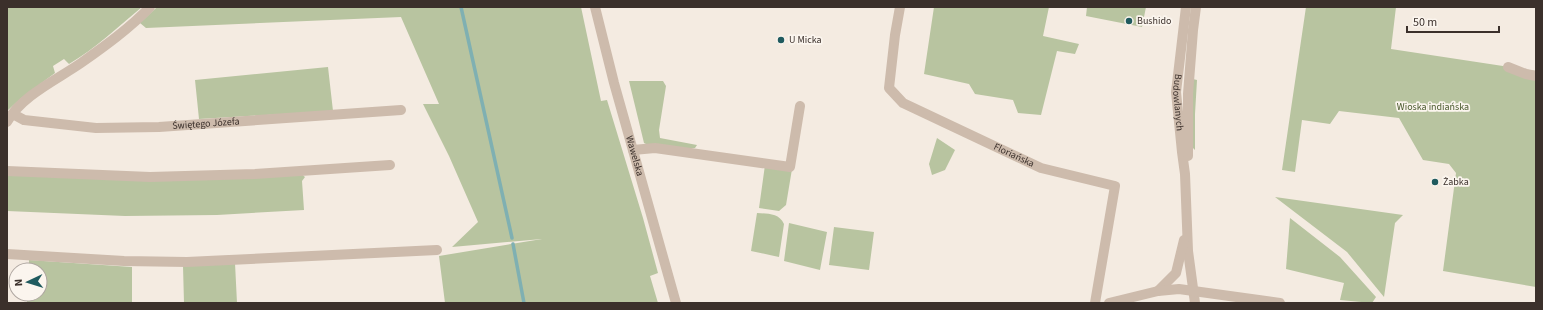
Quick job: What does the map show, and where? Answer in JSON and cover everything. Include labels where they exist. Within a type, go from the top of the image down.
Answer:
[{"type":"street","name":"Świętego Józefa","points":[[10,118],[32,95],[103,47],[140,18],[150,7]]},
{"type":"street","name":"Wawelska","points":[[595,7],[676,303]]},
{"type":"street","name":"Floriańska","points":[[900,7],[889,88],[903,103],[1041,168],[1115,186],[1095,303]]},
{"type":"street","name":"Budowlanych","points":[[1186,7],[1176,92],[1182,152],[1186,174]]},
{"type":"street","name":"Budowlanych","points":[[1195,303],[1187,228],[1186,174],[1188,152],[1188,94],[1196,7]]},
{"type":"street","points":[[1508,67],[1536,76]]},
{"type":"street","points":[[633,150],[655,148],[790,167],[800,106]]},
{"type":"street","name":"Świętego Józefa","points":[[10,118],[96,128],[159,127],[401,110]]},
{"type":"street","points":[[7,171],[150,177],[255,174],[390,165]]},
{"type":"street","points":[[1158,291],[1176,273],[1187,228]]},
{"type":"street","points":[[7,254],[88,260],[187,262],[437,250]]},
{"type":"street","points":[[1110,303],[1158,291],[1179,288],[1280,303]]},
{"type":"street","points":[[1220,303],[1232,296]]},
{"type":"green space","points":[[7,7],[142,7],[107,37],[79,58],[69,64],[64,59],[53,66],[55,73],[20,99],[7,111]]},
{"type":"green space","points":[[157,7],[581,7],[601,101],[607,100],[658,273],[650,276],[658,303],[445,303],[439,256],[542,239],[452,247],[478,222],[449,156],[423,104],[439,104],[401,17],[146,28],[140,23]]},
{"type":"green space","points":[[934,7],[1049,7],[1043,36],[1079,44],[1075,54],[1057,51],[1041,115],[1018,113],[1013,100],[975,94],[969,84],[924,74]]},
{"type":"green space","name":"Bushido","points":[[1087,7],[1146,7],[1142,27],[1086,16]]},
{"type":"green space","name":"Wioska indiańska","points":[[1306,7],[1396,7],[1391,49],[1536,71],[1536,287],[1443,271],[1456,173],[1449,164],[1423,160],[1399,118],[1339,111],[1330,124],[1302,120],[1295,172],[1282,170]]},
{"type":"green space","points":[[328,67],[333,111],[199,119],[195,80]]},
{"type":"green space","points":[[1193,79],[1197,80],[1195,150],[1191,146]]},
{"type":"green space","points":[[629,81],[663,81],[666,86],[659,130],[660,138],[697,145],[695,148],[687,149],[648,145],[644,143]]},
{"type":"green space","points":[[937,138],[955,150],[945,170],[932,175],[929,164]]},
{"type":"green space","points":[[765,165],[792,169],[786,205],[779,211],[759,208]]},
{"type":"green space","points":[[300,173],[305,177],[302,181],[304,210],[217,215],[125,216],[7,211],[7,174]]},
{"type":"green space","points":[[1275,197],[1403,215],[1395,223],[1384,297],[1347,252]]},
{"type":"green space","points":[[757,213],[776,216],[782,220],[784,224],[779,257],[751,251]]},
{"type":"green space","points":[[1290,218],[1340,257],[1376,297],[1372,303],[1340,300],[1344,283],[1286,269]]},
{"type":"green space","points":[[789,223],[827,232],[820,270],[784,261]]},
{"type":"green space","points":[[834,227],[874,232],[869,270],[829,265]]},
{"type":"green space","points":[[29,260],[132,267],[132,303],[27,303],[48,302],[48,262],[29,262]]},
{"type":"green space","points":[[235,263],[237,303],[184,303],[183,266]]},
{"type":"waterway","points":[[461,7],[512,238]]},
{"type":"waterway","points":[[513,244],[524,303]]},
{"type":"place","name":"Bushido","points":[[1129,21]]},
{"type":"place","name":"U Micka","points":[[781,40]]},
{"type":"place","name":"Żabka","points":[[1435,182]]}]
